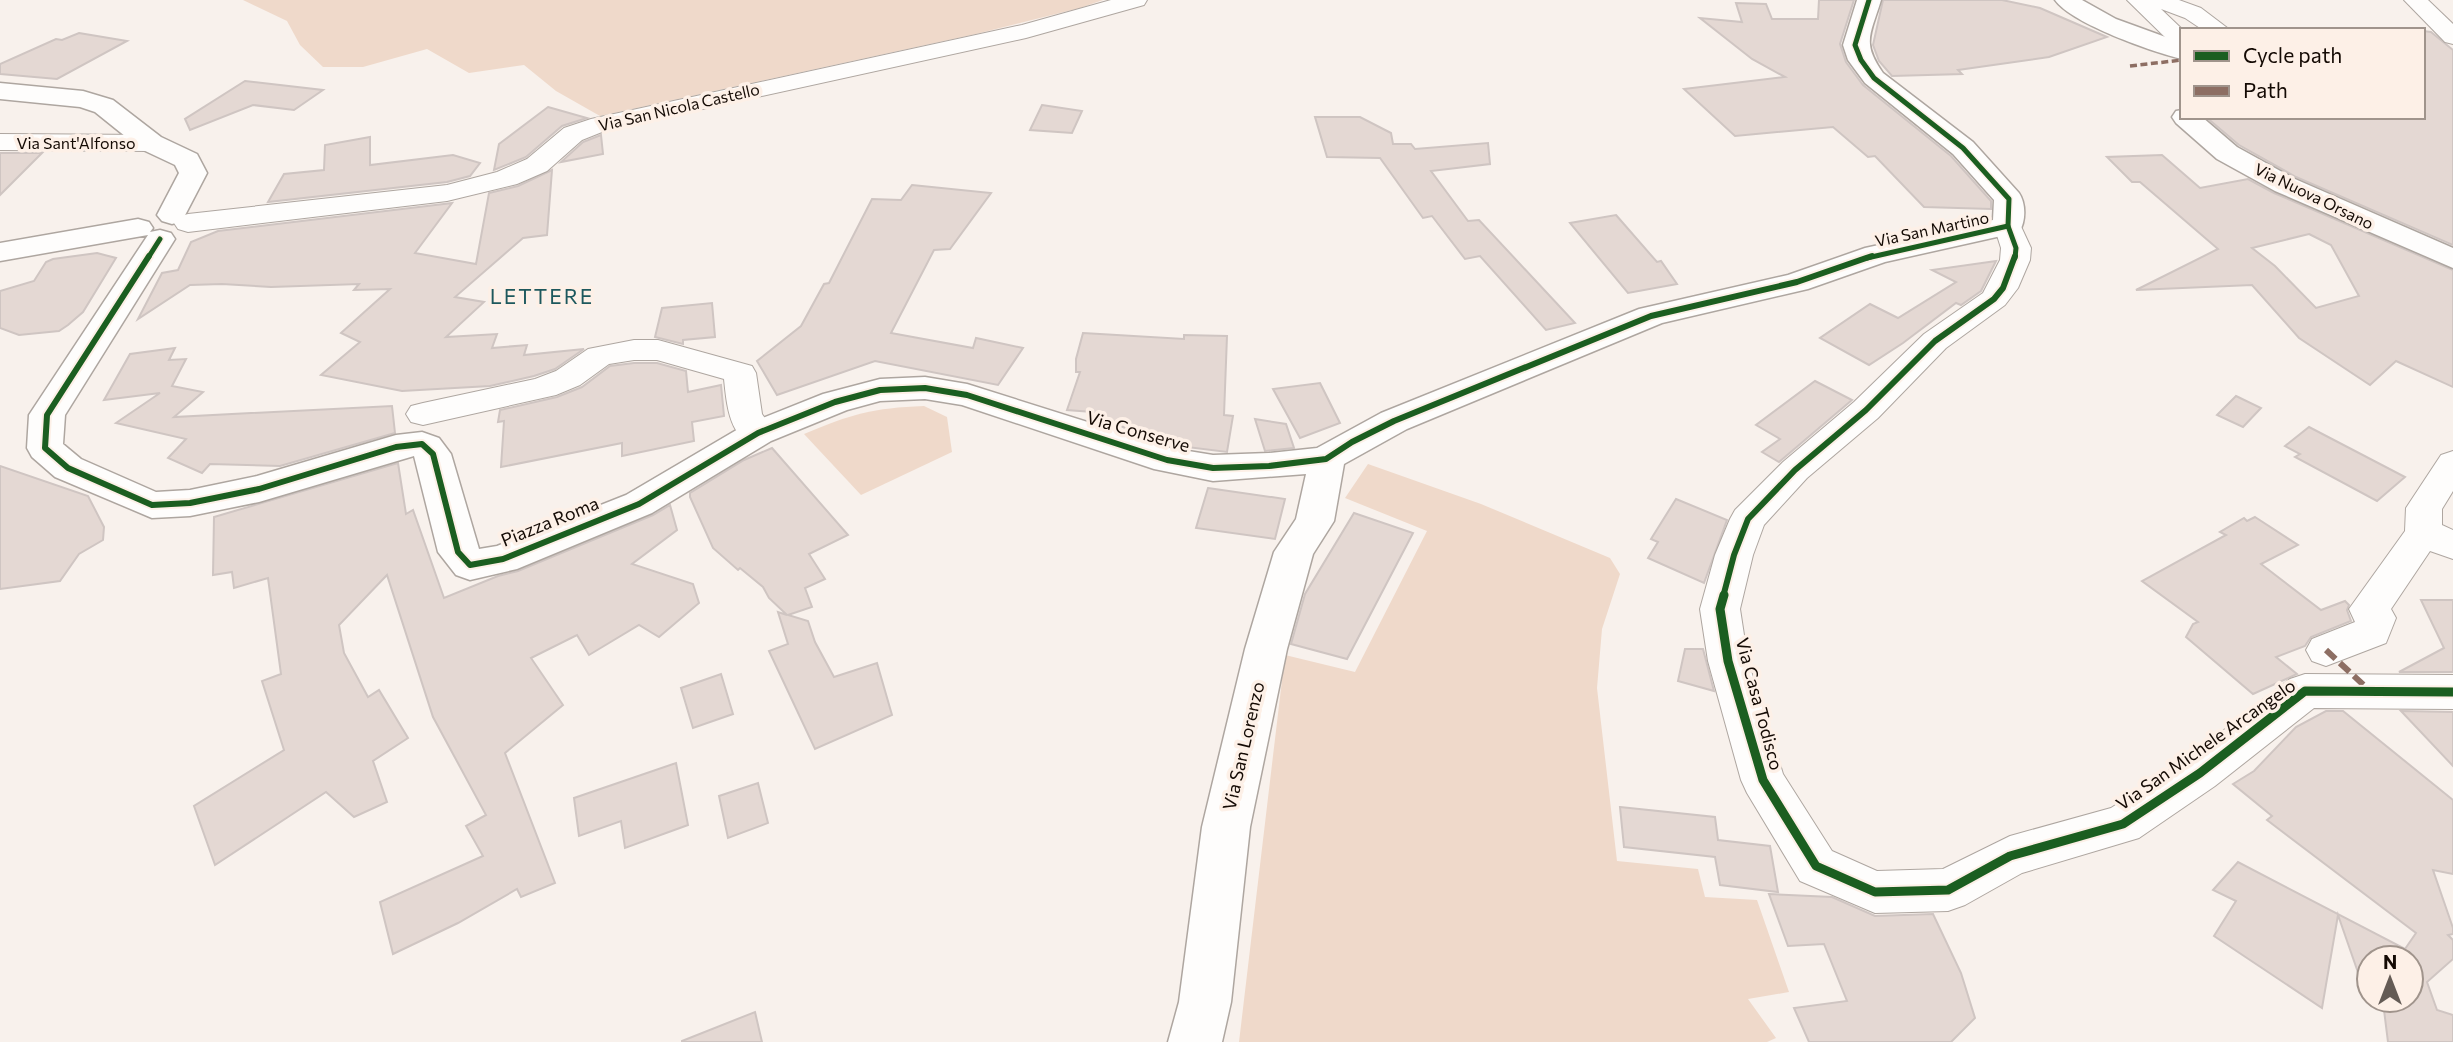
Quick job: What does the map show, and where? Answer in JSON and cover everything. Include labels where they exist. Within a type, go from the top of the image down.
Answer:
[{"type":"street","name":"Via San Nicola Castello","points":[[164,226],[447,193],[507,178],[537,165],[573,134],[600,124],[1026,31],[1136,0]]},
{"type":"street","name":"Via San Martino","points":[[1700,304],[1797,282],[1876,255],[2007,226],[2009,199],[1964,148],[1874,78],[1861,60],[1855,46],[1869,0]]},
{"type":"street","points":[[2067,0],[2082,12],[2105,23],[2180,50]]},
{"type":"street","points":[[2138,0],[2180,39]]},
{"type":"street","points":[[2158,0],[2193,13],[2217,28]]},
{"type":"street","points":[[2213,0],[2228,28]]},
{"type":"street","points":[[2415,0],[2453,37]]},
{"type":"street","points":[[0,91],[83,99],[104,106],[151,143],[187,160],[193,173],[164,226],[47,415],[46,448],[68,468],[152,505],[190,503],[259,489],[396,447],[421,428],[501,397],[544,388],[568,379],[599,356],[634,350],[658,350],[740,373],[745,416],[758,433]]},
{"type":"street","name":"Via Nuova Orsano","points":[[2187,119],[2227,153],[2285,184],[2453,259]]},
{"type":"street","name":"Via Sant'Alfonso","points":[[0,142],[151,143]]},
{"type":"street","points":[[0,252],[164,226]]},
{"type":"street","name":"Via Casa Todisco","points":[[1948,890],[1875,892],[1816,866],[1763,780],[1728,661],[1720,609],[1734,555],[1748,519],[1795,470],[1866,410],[1936,341],[1993,299],[2003,288],[2015,260],[2016,248],[2007,226]]},
{"type":"street","name":"Via Conserve","points":[[758,433],[835,402],[880,390],[925,388],[967,395],[1167,460],[1213,468],[1269,467],[1326,459],[1352,442],[1394,421],[1651,316],[1700,304]]},
{"type":"street","name":"Piazza Roma","points":[[421,428],[433,454],[458,552],[470,565],[503,559],[639,504],[758,433]]},
{"type":"street","name":"Via San Lorenzo","points":[[1195,1042],[1205,1002],[1226,827],[1266,649],[1294,552],[1315,521],[1324,483],[1326,459]]},
{"type":"street","points":[[2326,650],[2372,632],[2376,618],[2369,609],[2386,588],[2438,539],[2424,508],[2453,463]]},
{"type":"street","name":"Via San Michele Arcangelo","points":[[1948,890],[2010,856],[2123,824],[2200,773],[2305,691],[2453,692]]},
{"type":"shaded area","points":[[243,0],[1103,0],[976,34],[600,116],[556,91],[524,65],[469,73],[427,49],[363,67],[323,67],[300,45],[287,21]]},
{"type":"shaded area","points":[[924,406],[947,417],[952,452],[861,495],[804,434],[862,413]]},
{"type":"shaded area","points":[[1368,464],[1481,504],[1610,558],[1620,574],[1602,629],[1597,688],[1617,861],[1698,869],[1705,897],[1757,900],[1789,992],[1748,999],[1776,1038],[1767,1042],[1239,1042],[1285,655],[1355,672],[1427,531],[1345,498]]},
{"type":"building","points":[[1819,0],[1854,0],[1840,44],[1846,62],[1863,85],[1951,156],[1991,201],[1991,209],[1924,207],[1875,156],[1868,157],[1833,127],[1735,136],[1684,89],[1785,77],[1752,59],[1700,18],[1742,22],[1736,3],[1766,4],[1772,19],[1818,19]]},
{"type":"building","points":[[1883,0],[2002,0],[2040,8],[2107,37],[2049,57],[1958,70],[1962,74],[1892,76],[1879,61],[1873,45]]},
{"type":"building","points":[[2425,31],[2431,32],[2453,50],[2453,245],[2296,177],[2239,145],[2208,119],[2425,119]]},
{"type":"building","points":[[79,33],[127,41],[57,79],[0,74],[0,64],[56,39],[62,40]]},
{"type":"building","points":[[245,81],[323,90],[294,110],[253,105],[190,130],[185,119]]},
{"type":"building","points":[[1042,105],[1082,111],[1072,133],[1030,130]]},
{"type":"building","points":[[548,107],[587,118],[562,126],[526,157],[494,170],[499,144]]},
{"type":"building","points":[[1315,117],[1360,117],[1391,133],[1393,144],[1411,144],[1415,149],[1488,143],[1490,164],[1431,171],[1468,221],[1479,220],[1575,323],[1546,330],[1480,256],[1465,259],[1432,216],[1423,218],[1380,158],[1327,157]]},
{"type":"building","points":[[601,135],[603,154],[561,162],[583,142]]},
{"type":"building","points":[[370,137],[370,165],[453,155],[480,163],[470,176],[447,182],[268,202],[284,174],[324,170],[325,145]]},
{"type":"building","points":[[0,153],[42,153],[0,195]]},
{"type":"building","points":[[2162,155],[2200,188],[2248,179],[2274,193],[2453,270],[2453,387],[2396,361],[2370,385],[2299,338],[2252,285],[2136,290],[2218,249],[2140,182],[2132,182],[2107,157]],"holes":[[[2309,234],[2331,245],[2359,296],[2316,308],[2275,266],[2252,248]]]},
{"type":"building","points":[[552,170],[547,235],[523,238],[455,297],[484,302],[446,337],[497,334],[492,348],[527,345],[524,355],[584,349],[555,369],[490,386],[402,391],[321,375],[360,342],[341,333],[390,289],[354,290],[359,284],[271,287],[190,285],[138,319],[162,273],[178,270],[191,242],[218,231],[452,203],[415,253],[476,264],[489,193],[518,186]]},
{"type":"building","points":[[912,185],[991,193],[950,249],[934,250],[891,333],[973,348],[976,338],[1023,348],[998,385],[875,361],[777,395],[757,361],[801,326],[824,284],[829,283],[872,199],[901,200]]},
{"type":"building","points":[[1616,215],[1657,262],[1661,261],[1677,284],[1628,293],[1570,223]]},
{"type":"building","points":[[97,253],[116,258],[83,312],[68,325],[59,331],[19,335],[0,328],[0,291],[34,281],[46,262],[53,259]]},
{"type":"building","points":[[1996,261],[1981,291],[1961,305],[1956,303],[1869,365],[1820,338],[1870,304],[1898,318],[1956,282],[1932,270]]},
{"type":"building","points":[[712,303],[715,337],[683,340],[683,344],[655,337],[662,308]]},
{"type":"building","points":[[1083,333],[1184,339],[1184,335],[1227,336],[1224,415],[1233,416],[1227,452],[1171,445],[1143,437],[1093,412],[1067,410],[1080,372],[1076,372],[1076,359]]},
{"type":"building","points":[[175,348],[169,360],[186,359],[172,386],[203,392],[174,417],[392,406],[395,433],[280,466],[210,464],[202,473],[168,458],[186,439],[116,423],[160,393],[104,400],[130,354]]},
{"type":"building","points":[[657,363],[686,371],[688,392],[721,385],[724,416],[692,422],[694,441],[622,456],[622,443],[501,467],[504,421],[498,422],[500,410],[557,397],[582,387],[610,366]]},
{"type":"building","points":[[1815,381],[1852,400],[1779,462],[1762,452],[1780,439],[1756,425]]},
{"type":"building","points":[[1320,383],[1340,423],[1300,438],[1273,389]]},
{"type":"building","points":[[2236,396],[2261,408],[2243,427],[2217,415]]},
{"type":"building","points":[[1255,419],[1286,424],[1294,448],[1265,451]]},
{"type":"building","points":[[2309,427],[2405,477],[2377,501],[2295,457],[2300,454],[2285,446]]},
{"type":"building","points":[[772,448],[848,535],[809,554],[825,579],[805,588],[812,607],[788,615],[808,621],[815,642],[834,677],[877,663],[892,715],[815,749],[769,651],[788,644],[778,612],[787,615],[769,598],[763,587],[713,548],[690,497],[690,493],[744,460]]},
{"type":"building","points":[[398,463],[406,514],[413,510],[444,598],[498,576],[518,571],[653,515],[670,505],[677,530],[632,564],[693,584],[699,603],[659,637],[639,625],[589,655],[577,635],[531,658],[563,705],[505,753],[555,883],[521,897],[517,889],[458,923],[393,954],[380,902],[483,856],[466,826],[486,815],[433,717],[387,575],[339,625],[344,653],[368,697],[379,690],[408,738],[373,761],[387,802],[354,817],[326,792],[215,865],[194,806],[284,750],[262,681],[281,674],[268,578],[234,588],[232,572],[213,575],[214,517]]},
{"type":"building","points":[[0,466],[88,496],[104,527],[103,540],[79,554],[60,581],[0,589]]},
{"type":"building","points":[[1208,488],[1285,499],[1275,539],[1196,528]]},
{"type":"building","points":[[1676,499],[1727,520],[1704,583],[1648,558],[1658,542],[1651,539]]},
{"type":"building","points":[[1354,513],[1413,533],[1347,659],[1291,644],[1305,594]]},
{"type":"building","points":[[2255,517],[2298,545],[2261,564],[2321,610],[2345,601],[2349,605],[2347,610],[2351,621],[2311,637],[2305,646],[2276,657],[2297,674],[2253,694],[2186,637],[2193,624],[2198,622],[2142,581],[2226,535],[2220,532],[2244,518],[2247,521]]},
{"type":"building","points":[[2421,600],[2453,600],[2453,672],[2399,672],[2444,648]]},
{"type":"building","points":[[1685,649],[1703,649],[1714,691],[1678,681]]},
{"type":"building","points":[[721,674],[733,714],[693,728],[681,688]]},
{"type":"building","points":[[2326,711],[2343,711],[2453,800],[2453,874],[2433,870],[2453,928],[2453,934],[2448,935],[2453,940],[2453,959],[2427,982],[2437,1010],[2453,1015],[2453,1042],[2388,1042],[2384,1014],[2425,1014],[2425,944],[2408,944],[2416,933],[2267,820],[2272,816],[2233,784],[2254,771],[2296,727]]},
{"type":"building","points":[[2401,711],[2453,712],[2453,766]]},
{"type":"building","points":[[676,763],[688,825],[625,848],[621,821],[579,836],[574,798]]},
{"type":"building","points":[[758,783],[768,823],[728,838],[719,796]]},
{"type":"building","points":[[1620,807],[1715,817],[1718,840],[1770,846],[1778,892],[1720,885],[1715,857],[1624,847]]},
{"type":"building","points":[[2238,862],[2395,944],[2355,944],[2355,964],[2338,915],[2322,1008],[2214,936],[2236,901],[2213,890]]},
{"type":"building","points":[[1769,894],[1832,897],[1875,916],[1933,914],[1961,973],[1975,1018],[1951,1042],[1809,1042],[1794,1008],[1847,1001],[1824,944],[1788,946]]},
{"type":"building","points":[[755,1012],[762,1042],[682,1042],[682,1041]]},
{"type":"marked path","points":[[2130,66],[2180,60]]},
{"type":"marked path","points":[[2326,650],[2369,690]]},
{"type":"cycle path","points":[[1869,0],[1855,45],[1861,60],[1874,78],[1963,148],[2009,199],[2008,226],[2016,248],[2015,260],[2003,288],[1994,299],[1935,341],[1866,410],[1795,470],[1748,519],[1734,555],[1720,609],[1728,661],[1763,780],[1816,866],[1875,892],[1948,890],[2010,856],[2123,824],[2200,773],[2305,691],[2453,692]]},
{"type":"cycle path","points":[[160,239],[47,415],[45,448],[68,468],[152,505],[190,503],[259,489],[396,447],[422,444],[433,454],[458,552],[470,565],[503,559],[639,504],[758,433],[835,402],[880,390],[925,388],[967,395],[1167,460],[1213,468],[1269,466],[1326,459],[1352,442],[1394,421],[1651,316],[1797,282],[1876,255],[2008,226]]},
{"type":"district","name":"LETTERE","points":[[542,297]]}]
